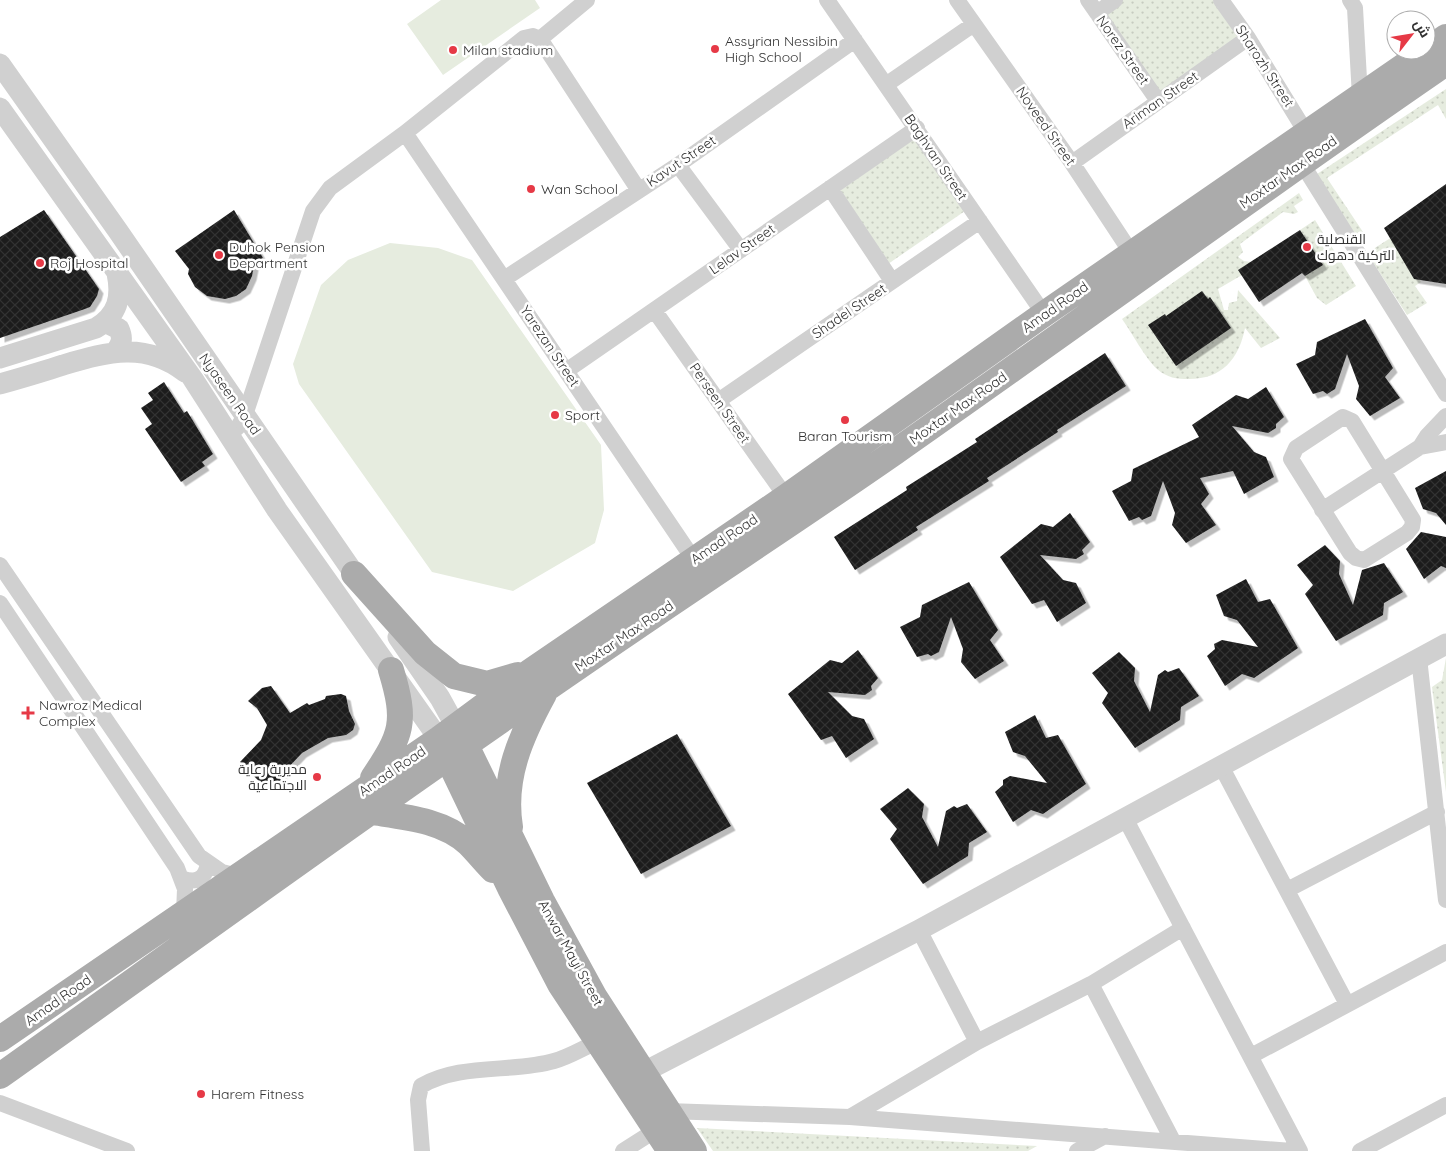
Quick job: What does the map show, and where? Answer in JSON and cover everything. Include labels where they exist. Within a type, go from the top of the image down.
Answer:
[{"type":"main road","name":"Amad Road","points":[[538,680],[694,560],[1044,314],[1308,134],[1446,37]]},
{"type":"main road","name":"Moxtar Max Road","points":[[452,742],[538,680],[804,515],[1107,304],[1301,162],[1446,63]]},
{"type":"main road","points":[[354,574],[426,653],[454,676],[487,684],[538,680],[526,727],[513,760],[506,805],[512,838]]},
{"type":"main road","points":[[391,670],[397,691],[401,719],[395,744],[369,800],[448,830],[468,844],[510,888]]},
{"type":"main road","name":"Amad Road","points":[[0,1076],[369,800],[452,742]]},
{"type":"main road","name":"Anwar Mayi Street","points":[[452,742],[512,838],[542,901],[594,996],[642,1073],[665,1131]]},
{"type":"main road","name":"Anwar Mayi Street","points":[[452,742],[510,888],[560,984],[597,1042],[665,1131],[694,1151]]},
{"type":"main road","name":"Amad Road","points":[[0,1039],[238,876],[369,800]]},
{"type":"street","points":[[540,39],[587,0]]},
{"type":"street","name":"Baghvan Street","points":[[827,0],[887,84],[1044,314]]},
{"type":"street","name":"Noveed Street","points":[[957,0],[1072,163],[1132,254]]},
{"type":"street","points":[[1092,6],[1115,0]]},
{"type":"street","name":"Sharozh Street","points":[[1221,0],[1248,38],[1308,134]]},
{"type":"street","points":[[1350,0],[1355,8],[1360,97]]},
{"type":"street","name":"Norez Street","points":[[1092,6],[1158,100]]},
{"type":"street","points":[[887,84],[974,24]]},
{"type":"street","points":[[230,434],[238,427],[245,415],[314,211],[330,188],[405,134],[517,42],[533,36],[540,39],[638,189]]},
{"type":"street","name":"Ariman Street","points":[[1072,163],[1158,100],[1248,38]]},
{"type":"street","name":"Kavut Street","points":[[504,279],[638,189],[678,165],[855,40]]},
{"type":"street","name":"Nyaseen Road","points":[[0,64],[440,698],[452,742]]},
{"type":"street","name":"Nyaseen Road","points":[[0,108],[193,379],[277,510],[391,670],[452,742]]},
{"type":"street","name":"Lelav Street","points":[[566,371],[917,128]]},
{"type":"street","name":"Yarezan Street","points":[[405,134],[694,560]]},
{"type":"street","points":[[1301,162],[1446,394]]},
{"type":"street","points":[[678,165],[741,250]]},
{"type":"street","points":[[830,188],[892,281]]},
{"type":"street","name":"Shadel Street","points":[[718,401],[980,221]]},
{"type":"street","points":[[0,358],[96,328],[105,322],[117,308],[121,290],[117,272]]},
{"type":"street","name":"Perseen Street","points":[[654,310],[786,497]]},
{"type":"street","points":[[105,322],[118,329],[122,336],[121,344],[116,352]]},
{"type":"street","points":[[0,384],[116,352],[137,352],[158,357],[177,366],[193,379]]},
{"type":"street","points":[[1420,447],[1431,431],[1446,416]]},
{"type":"street","points":[[1346,417],[1352,421],[1413,516],[1413,524],[1407,533],[1368,559],[1360,560],[1353,556],[1322,510],[1292,463],[1291,455],[1296,448],[1340,418],[1346,417]]},
{"type":"street","points":[[1322,510],[1420,447],[1446,442]]},
{"type":"street","points":[[0,565],[192,846],[208,864],[222,872],[238,876]]},
{"type":"street","points":[[0,604],[182,878],[185,889],[184,913]]},
{"type":"street","points":[[642,1073],[918,930],[1446,644]]},
{"type":"street","points":[[1419,658],[1438,812],[1446,900]]},
{"type":"street","points":[[1221,766],[1348,1004]]},
{"type":"street","points":[[1287,890],[1438,812]]},
{"type":"street","points":[[1125,818],[1300,1151]]},
{"type":"street","points":[[182,878],[190,882],[200,880],[206,873],[208,864]]},
{"type":"street","points":[[850,1117],[978,1042],[1091,984],[1183,928]]},
{"type":"street","points":[[918,930],[978,1042]]},
{"type":"street","points":[[1251,1056],[1446,952]]},
{"type":"street","points":[[1091,984],[1173,1142]]},
{"type":"street","points":[[422,1151],[418,1100],[421,1086],[431,1080],[452,1075],[554,1061],[597,1042]]},
{"type":"street","points":[[0,1103],[127,1151]]},
{"type":"street","points":[[1360,1151],[1446,1105]]},
{"type":"street","points":[[623,1151],[665,1131],[850,1117],[1292,1151]]},
{"type":"street","points":[[1077,1151],[1105,1136]]},
{"type":"shaded area","name":"Milan stadium","points":[[441,0],[535,0],[540,8],[443,75],[407,24]]},
{"type":"shaded area","points":[[1115,0],[1221,0],[1248,38],[1158,101],[1097,13]]},
{"type":"shaded area","points":[[1446,89],[1446,119],[1438,105],[1327,178],[1363,232],[1355,237],[1314,176]]},
{"type":"shaded area","points":[[915,138],[965,211],[888,264],[838,192]]},
{"type":"shaded area","points":[[1299,193],[1303,200],[1294,206],[1298,212],[1294,214],[1283,212],[1240,244],[1243,252],[1238,257],[1244,261],[1251,262],[1242,275],[1218,289],[1224,310],[1228,310],[1229,303],[1237,301],[1238,290],[1280,338],[1261,348],[1245,328],[1233,358],[1220,371],[1201,378],[1189,379],[1172,377],[1161,372],[1148,359],[1122,319]]},
{"type":"shaded area","points":[[1315,220],[1356,286],[1326,305],[1317,298],[1305,276],[1321,265],[1300,230]]},
{"type":"shaded area","points":[[1392,237],[1421,282],[1415,286],[1427,303],[1407,315],[1367,253]]},
{"type":"shaded area","points":[[390,243],[438,248],[472,260],[601,445],[604,510],[595,543],[513,591],[432,572],[299,384],[293,364],[321,285],[348,260]]},
{"type":"shaded area","points":[[1446,658],[1446,792],[1432,687],[1442,680]]},
{"type":"shaded area","points":[[697,1128],[1037,1146],[1028,1151],[713,1151]]},
{"type":"building","points":[[1446,184],[1446,284],[1414,279],[1384,228]]},
{"type":"building","name":"Roj Hospital","points":[[44,210],[99,289],[97,296],[90,307],[0,338],[0,237]]},
{"type":"building","name":"Duhok Pension Department","points":[[234,210],[263,258],[254,266],[246,289],[236,296],[225,299],[207,296],[195,287],[188,274],[189,269],[175,251]]},
{"type":"building","points":[[1300,230],[1323,265],[1305,276],[1302,273],[1259,302],[1238,270]]},
{"type":"building","points":[[1202,291],[1208,299],[1210,297],[1231,328],[1176,366],[1148,325],[1165,314],[1166,316]]},
{"type":"building","points":[[1365,319],[1393,368],[1385,377],[1400,398],[1370,416],[1356,399],[1359,386],[1347,354],[1335,389],[1327,394],[1323,391],[1313,394],[1296,364],[1315,355],[1317,342]]},
{"type":"building","points":[[1105,353],[1126,386],[1057,430],[1058,432],[987,478],[989,481],[916,527],[918,530],[855,570],[834,537],[907,490],[906,487],[977,442],[975,439]]},
{"type":"building","points":[[164,382],[184,413],[187,411],[213,454],[202,462],[205,466],[181,482],[145,429],[152,424],[141,408],[153,400],[148,393]]},
{"type":"building","points":[[1266,387],[1284,417],[1276,424],[1276,428],[1268,433],[1232,426],[1254,452],[1266,457],[1274,477],[1244,494],[1233,471],[1200,478],[1209,494],[1201,504],[1216,525],[1186,543],[1172,525],[1175,513],[1163,481],[1151,516],[1142,520],[1139,517],[1129,521],[1112,491],[1131,481],[1133,469],[1199,437],[1192,425],[1236,395],[1248,399]]},
{"type":"building","points":[[1446,471],[1446,525],[1436,513],[1423,509],[1415,488]]},
{"type":"building","points":[[1070,513],[1090,542],[1082,550],[1084,554],[1076,559],[1040,555],[1063,580],[1076,583],[1086,603],[1057,622],[1044,600],[1032,604],[1000,557],[1041,524],[1053,527]]},
{"type":"building","points":[[1421,532],[1446,537],[1446,568],[1441,566],[1424,579],[1406,549]]},
{"type":"building","points":[[1325,545],[1340,561],[1339,574],[1353,605],[1362,570],[1384,563],[1403,592],[1384,603],[1383,615],[1336,641],[1305,594],[1313,585],[1297,565]]},
{"type":"building","points":[[1246,579],[1258,602],[1270,599],[1298,648],[1254,678],[1242,674],[1225,686],[1207,656],[1215,649],[1214,644],[1222,640],[1258,647],[1237,620],[1224,616],[1216,595]]},
{"type":"building","points":[[969,582],[998,630],[990,640],[1004,661],[975,679],[961,662],[963,649],[951,617],[939,652],[931,656],[928,654],[917,657],[900,627],[920,617],[922,605]]},
{"type":"building","points":[[858,650],[878,678],[871,686],[872,690],[865,695],[828,692],[852,716],[864,719],[874,739],[846,758],[832,736],[821,740],[788,694],[830,660],[842,663]]},
{"type":"building","points":[[1119,652],[1135,668],[1134,681],[1150,712],[1158,675],[1165,670],[1168,672],[1179,668],[1199,696],[1181,707],[1180,720],[1135,748],[1102,703],[1108,693],[1092,673]]},
{"type":"building","points":[[271,686],[290,713],[307,703],[309,705],[325,699],[326,696],[341,694],[346,696],[349,711],[355,724],[353,730],[346,735],[328,738],[302,753],[284,772],[280,782],[271,787],[260,782],[240,762],[261,740],[267,725],[257,708],[248,701],[262,688]]},
{"type":"building","points":[[1035,715],[1046,738],[1058,735],[1086,784],[1043,814],[1031,810],[1013,822],[995,792],[1003,785],[1003,780],[1010,776],[1047,783],[1025,756],[1013,752],[1005,732]]},
{"type":"building","points":[[677,734],[731,826],[641,874],[587,783]]},
{"type":"building","points":[[908,788],[924,804],[922,817],[938,847],[946,811],[954,806],[957,808],[967,804],[987,832],[969,843],[968,856],[923,884],[890,839],[897,829],[880,809]]},
{"type":"place","name":"Assyrian Nessibin High School","points":[[715,49]]},
{"type":"place","name":"Milan stadium","points":[[453,50]]},
{"type":"place","name":"Wan School","points":[[531,189]]},
{"type":"place","name":"القنصلية التركية دهوك","points":[[1307,247]]},
{"type":"place","name":"Duhok Pension Department","points":[[219,255]]},
{"type":"place","name":"Roj Hospital","points":[[40,263]]},
{"type":"place","name":"Sport","points":[[555,415]]},
{"type":"place","name":"Baran Tourism","points":[[845,420]]},
{"type":"place","name":"Nawroz Medical Complex","points":[[28,713]]},
{"type":"place","name":"مديرية رعاية الاجتماعية","points":[[317,777]]},
{"type":"place","name":"Harem Fitness","points":[[201,1094]]}]
